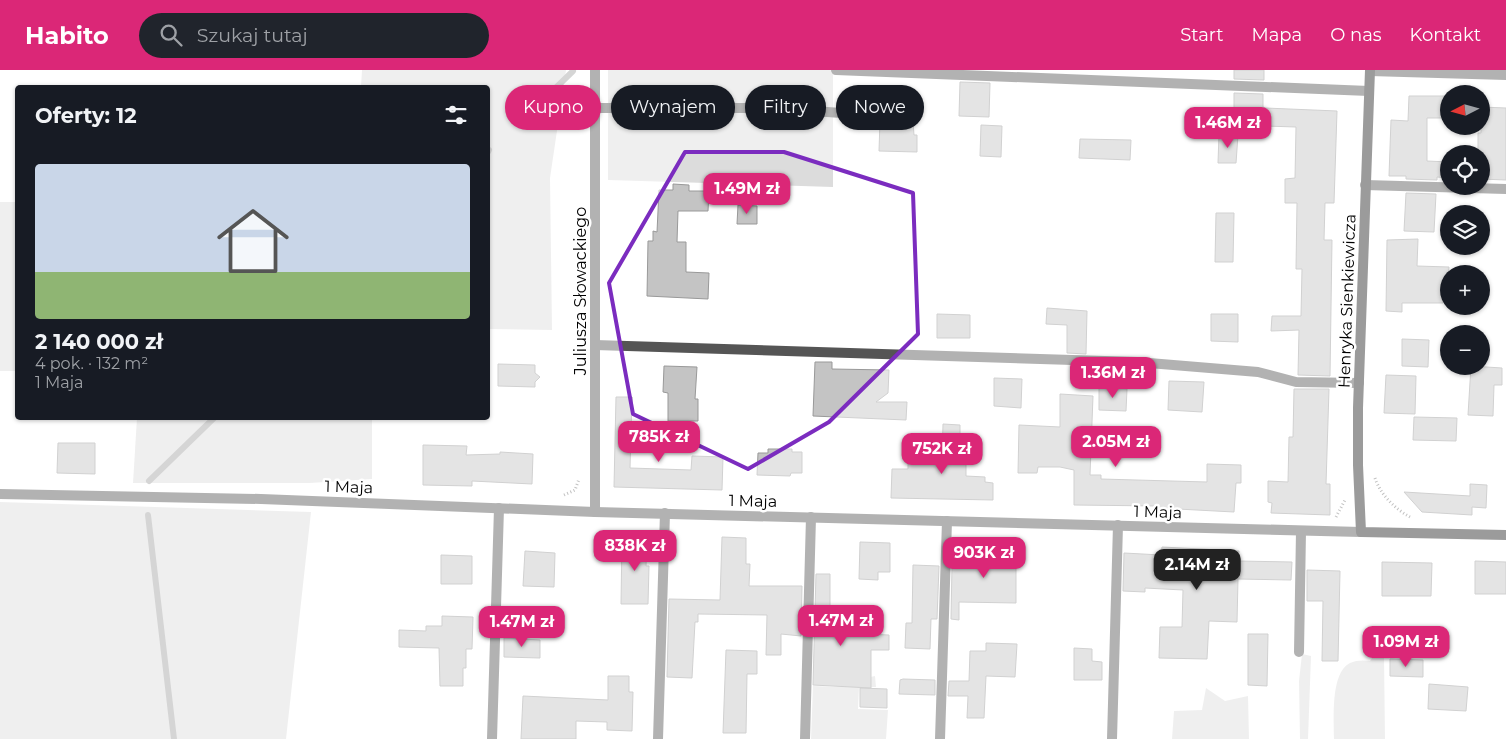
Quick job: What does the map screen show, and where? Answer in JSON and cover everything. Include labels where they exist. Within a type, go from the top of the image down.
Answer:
[{"type":"street","name":"Juliusza Słowackiego","points":[[595,70],[595,85]]},
{"type":"street","points":[[836,70],[1369,91]]},
{"type":"street","points":[[1370,70],[1506,74]]},
{"type":"street","name":"Henryka Sienkiewicza","points":[[1361,532],[1358,465],[1359,383],[1370,70]]},
{"type":"street","points":[[601,108],[770,108],[836,112]]},
{"type":"street","name":"Juliusza Słowackiego","points":[[594,512],[595,130]]},
{"type":"street","points":[[1365,185],[1506,189]]},
{"type":"street","points":[[594,345],[1137,362],[1258,372],[1296,382],[1359,383]]},
{"type":"street","name":"1 Maja","points":[[0,494],[261,499],[594,512],[1506,535]]},
{"type":"street","points":[[492,739],[499,508]]},
{"type":"street","points":[[658,739],[665,513]]},
{"type":"street","points":[[805,739],[811,517]]},
{"type":"street","points":[[940,739],[947,520]]},
{"type":"street","points":[[1112,739],[1118,525]]},
{"type":"street","points":[[1299,652],[1301,531]]},
{"type":"highlighted area","points":[[685,152],[784,152],[913,193],[918,334],[829,422],[748,469],[633,414],[609,283]]},
{"type":"shaded area","points":[[362,70],[566,70],[564,85],[505,85],[505,130],[557,130],[550,178],[552,330],[490,329],[490,85],[361,85]]},
{"type":"shaded area","points":[[608,70],[833,70],[833,187],[608,180]]},
{"type":"shaded area","points":[[0,202],[15,202],[15,371],[0,371]]},
{"type":"shaded area","points":[[137,420],[372,420],[372,479],[310,483],[133,483]]},
{"type":"shaded area","points":[[0,502],[311,512],[286,739],[0,739]]},
{"type":"shaded area","points":[[1376,652],[1379,652],[1384,657],[1385,739],[1334,739],[1334,698],[1339,676],[1350,663],[1360,660],[1370,661]]},
{"type":"shaded area","points":[[1302,654],[1311,656],[1308,739],[1300,739],[1299,681]]},
{"type":"shaded area","points":[[875,676],[876,687],[859,687],[858,709],[888,710],[886,739],[811,739],[813,686],[840,687],[847,682]]},
{"type":"shaded area","points":[[1206,688],[1225,701],[1248,696],[1249,739],[1172,739],[1174,711],[1202,710]]},
{"type":"building","points":[[1234,70],[1264,70],[1264,80],[1234,79]]},
{"type":"building","points":[[960,82],[990,83],[989,117],[959,116]]},
{"type":"building","points":[[1234,93],[1263,94],[1263,107],[1265,108],[1337,111],[1334,203],[1325,203],[1324,240],[1332,240],[1330,376],[1298,375],[1299,330],[1271,331],[1272,316],[1301,316],[1302,269],[1296,269],[1297,203],[1285,203],[1285,179],[1295,178],[1296,127],[1234,125]]},
{"type":"building","points":[[1409,96],[1440,96],[1440,118],[1427,118],[1427,161],[1440,162],[1440,177],[1437,177],[1437,180],[1406,179],[1406,176],[1389,176],[1391,120],[1408,121]]},
{"type":"building","points":[[1490,107],[1506,108],[1506,180],[1490,179],[1490,145],[1478,145],[1478,135],[1490,135]]},
{"type":"building","points":[[981,125],[1002,126],[1001,157],[980,156]]},
{"type":"building","points":[[880,130],[914,130],[914,135],[917,135],[917,152],[879,151]]},
{"type":"building","points":[[1219,134],[1238,135],[1236,163],[1218,163]]},
{"type":"building","points":[[1080,139],[1131,140],[1130,160],[1079,158]]},
{"type":"building","points":[[673,184],[689,185],[689,191],[709,191],[708,211],[678,211],[677,242],[686,242],[686,272],[709,273],[708,299],[647,296],[648,241],[653,241],[653,231],[657,232],[659,190],[673,190]]},
{"type":"building","points":[[1406,193],[1436,194],[1434,232],[1404,231]]},
{"type":"building","points":[[738,205],[757,206],[757,224],[737,224]]},
{"type":"building","points":[[1216,213],[1234,213],[1233,262],[1215,262]]},
{"type":"building","points":[[1418,239],[1417,266],[1440,267],[1440,303],[1402,303],[1402,312],[1386,311],[1387,240]]},
{"type":"building","points":[[1047,308],[1087,311],[1086,354],[1067,353],[1067,325],[1046,324]]},
{"type":"building","points":[[937,314],[970,315],[970,338],[937,338]]},
{"type":"building","points":[[1211,314],[1238,314],[1238,342],[1211,341]]},
{"type":"building","points":[[1402,339],[1429,340],[1428,367],[1402,366]]},
{"type":"building","points":[[815,362],[832,362],[832,369],[889,370],[888,393],[876,402],[907,402],[906,420],[813,416]]},
{"type":"building","points":[[498,364],[535,365],[535,373],[540,377],[535,382],[535,387],[498,386]]},
{"type":"building","points":[[664,366],[697,367],[695,399],[698,399],[698,421],[668,421],[668,393],[663,392]]},
{"type":"building","points":[[1490,367],[1502,368],[1502,385],[1494,385],[1493,416],[1468,415],[1470,375],[1490,375]]},
{"type":"building","points":[[1386,375],[1416,376],[1415,414],[1384,413]]},
{"type":"building","points":[[994,378],[1022,379],[1021,408],[994,406]]},
{"type":"building","points":[[1169,381],[1204,382],[1202,412],[1168,410]]},
{"type":"building","points":[[1099,388],[1127,389],[1126,411],[1099,410]]},
{"type":"building","points":[[1294,389],[1329,389],[1326,484],[1330,484],[1330,515],[1271,513],[1272,503],[1268,502],[1268,481],[1288,482],[1289,437],[1293,437]]},
{"type":"building","points":[[1060,394],[1093,396],[1090,475],[1101,475],[1101,479],[1207,482],[1207,464],[1241,465],[1241,483],[1236,483],[1234,512],[1159,508],[1159,506],[1074,505],[1074,470],[1060,467],[1038,467],[1037,473],[1018,473],[1019,425],[1060,427]]},
{"type":"building","points":[[616,397],[632,397],[630,468],[691,470],[692,456],[723,457],[722,490],[614,487]]},
{"type":"building","points":[[1414,417],[1457,418],[1456,441],[1413,440]]},
{"type":"building","points":[[943,424],[960,425],[960,445],[966,446],[966,476],[985,477],[985,482],[993,483],[993,500],[891,498],[892,469],[908,469],[908,461],[942,462]]},
{"type":"building","points":[[58,443],[95,443],[95,474],[57,473]]},
{"type":"building","points":[[423,445],[467,446],[466,455],[500,454],[500,452],[533,454],[532,484],[472,481],[472,486],[423,485]]},
{"type":"building","points":[[768,449],[792,449],[792,452],[802,452],[802,473],[791,473],[790,476],[757,475],[758,453],[768,453]]},
{"type":"building","points":[[1470,484],[1487,485],[1486,508],[1472,507],[1472,515],[1422,512],[1404,492],[1470,496]]},
{"type":"building","points":[[722,537],[746,538],[746,564],[750,564],[749,586],[802,586],[801,636],[781,634],[781,655],[766,655],[767,615],[698,614],[698,622],[695,622],[692,678],[667,677],[669,599],[720,600]]},
{"type":"building","points":[[622,538],[647,539],[646,566],[649,566],[648,604],[621,604]]},
{"type":"building","points":[[860,542],[890,543],[890,572],[878,572],[878,580],[859,579]]},
{"type":"building","points":[[1003,547],[1011,552],[1016,552],[1016,603],[959,602],[959,620],[951,619],[952,566],[959,566],[959,552],[994,552]]},
{"type":"building","points":[[1162,547],[1239,551],[1238,561],[1292,562],[1291,580],[1238,579],[1237,622],[1209,621],[1207,659],[1159,658],[1160,627],[1182,627],[1183,590],[1145,588],[1145,592],[1123,591],[1124,553],[1161,555]]},
{"type":"building","points":[[525,551],[555,553],[554,587],[523,586]]},
{"type":"building","points":[[441,555],[472,556],[472,584],[441,584]]},
{"type":"building","points":[[1475,561],[1506,562],[1506,594],[1475,594]]},
{"type":"building","points":[[1382,562],[1432,563],[1431,596],[1382,596]]},
{"type":"building","points":[[913,565],[939,566],[937,619],[931,619],[930,649],[905,648],[906,623],[912,623]]},
{"type":"building","points":[[1307,570],[1340,571],[1338,661],[1322,661],[1323,601],[1307,601]]},
{"type":"building","points":[[816,574],[830,574],[830,612],[834,612],[834,633],[889,635],[889,650],[871,650],[871,688],[813,685]]},
{"type":"building","points":[[442,616],[473,617],[472,649],[466,649],[466,668],[463,668],[463,686],[440,686],[439,648],[399,647],[399,630],[426,631],[426,626],[442,626]]},
{"type":"building","points":[[1248,634],[1268,634],[1267,686],[1248,685]]},
{"type":"building","points":[[504,638],[540,640],[540,658],[504,657]]},
{"type":"building","points":[[986,643],[1017,644],[1015,677],[986,676],[984,718],[967,718],[968,696],[948,696],[949,681],[969,681],[970,651],[986,651]]},
{"type":"building","points":[[1074,648],[1092,649],[1092,661],[1102,662],[1102,680],[1074,680]]},
{"type":"building","points":[[726,650],[757,651],[757,674],[747,674],[746,733],[723,733]]},
{"type":"building","points":[[1390,659],[1423,660],[1423,677],[1390,676]]},
{"type":"building","points":[[608,676],[629,676],[629,692],[633,692],[632,731],[607,730],[607,722],[576,721],[576,739],[521,739],[523,696],[608,700]]},
{"type":"building","points":[[900,680],[935,680],[935,695],[899,694]]},
{"type":"building","points":[[1429,684],[1468,687],[1466,711],[1428,709]]},
{"type":"building","points":[[860,688],[887,689],[887,708],[860,707]]},
{"type":"waterway","points":[[559,85],[573,71]]},
{"type":"waterway","points":[[149,481],[212,420]]},
{"type":"waterway","points":[[148,515],[174,739]]}]
